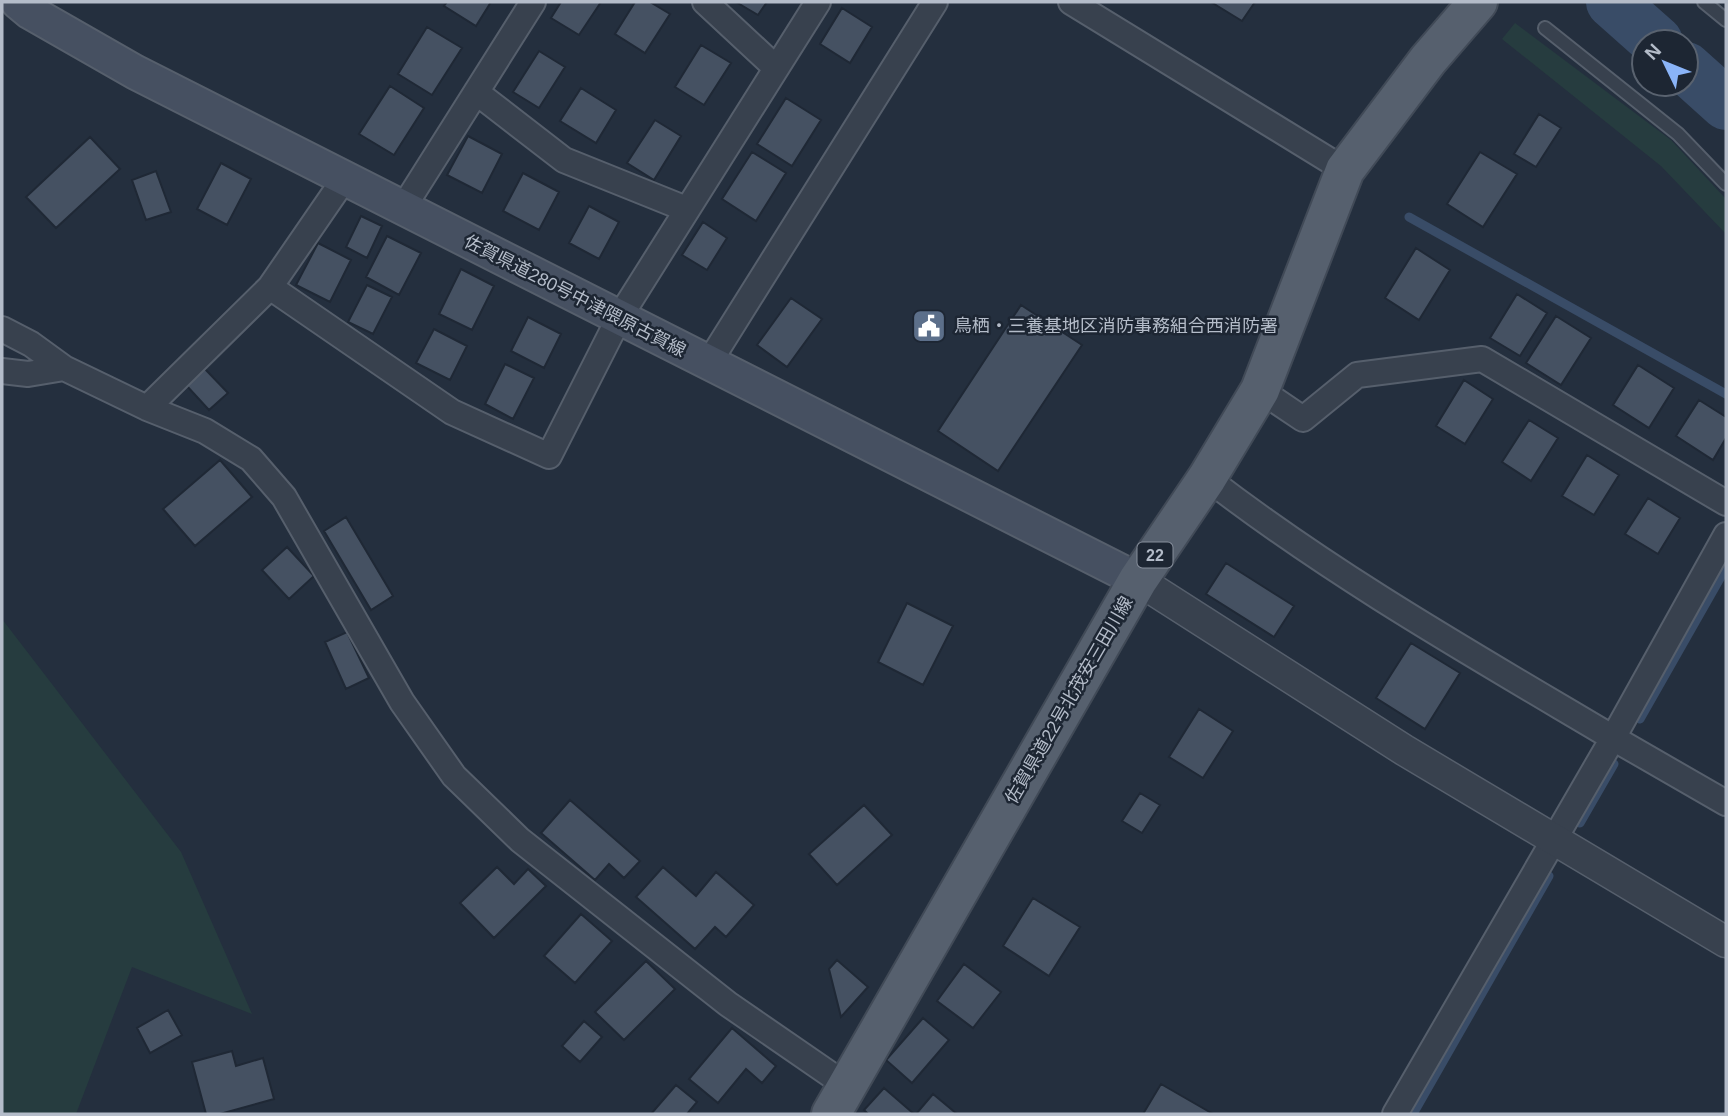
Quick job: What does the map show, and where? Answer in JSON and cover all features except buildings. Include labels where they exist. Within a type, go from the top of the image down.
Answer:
[{"type":"main road","name":"佐賀県道280号中津隈原古賀線","points":[[18,2],[30,12],[135,72],[1138,580]]},
{"type":"main road","name":"佐賀県道22号北茂安三田川線","points":[[839,1100],[1138,580],[1207,478],[1260,390],[1345,170],[1428,60],[1478,2]]},
{"type":"street","points":[[403,208],[533,2]]},
{"type":"street","points":[[705,2],[776,68]]},
{"type":"street","points":[[270,287],[452,412],[549,456],[618,318],[818,2]]},
{"type":"street","points":[[708,363],[935,2]]},
{"type":"street","points":[[1071,2],[1345,170]]},
{"type":"street","points":[[476,92],[564,160],[687,209]]},
{"type":"street","points":[[147,408],[270,287],[345,178]]},
{"type":"street","points":[[2,328],[31,344],[64,368],[147,408],[205,431],[251,459],[284,497],[402,702],[454,776],[520,840],[717,996],[839,1100]]},
{"type":"street","points":[[1260,390],[1303,419],[1357,374],[1482,359],[1726,503]]},
{"type":"street","points":[[2,371],[28,374],[64,368]]},
{"type":"street","points":[[1207,478],[1255,516],[1403,613],[1726,803]]},
{"type":"street","points":[[1395,1114],[1613,738],[1726,535]]},
{"type":"street","points":[[1138,580],[1404,750],[1726,943]]},
{"type":"lane","points":[[1704,2],[1726,20]]},
{"type":"lane","points":[[1545,28],[1678,134],[1726,184]]},
{"type":"green space","points":[[1515,23],[1671,140],[1726,199],[1726,234],[1661,166],[1502,39]]},
{"type":"green space","points":[[2,619],[181,852],[252,1014],[132,967],[76,1114],[2,1114]]},
{"type":"waterway","points":[[1612,2],[1641,28]]},
{"type":"waterway","points":[[1700,81],[1726,104]]},
{"type":"waterway","points":[[1409,217],[1726,394]]},
{"type":"waterway","points":[[1640,719],[1726,568]]},
{"type":"waterway","points":[[1580,823],[1614,764]]},
{"type":"waterway","points":[[1413,1114],[1549,876]]},
{"type":"place","name":"鳥栖・三養基地区消防事務組合西消防署","points":[[929,326]]}]
